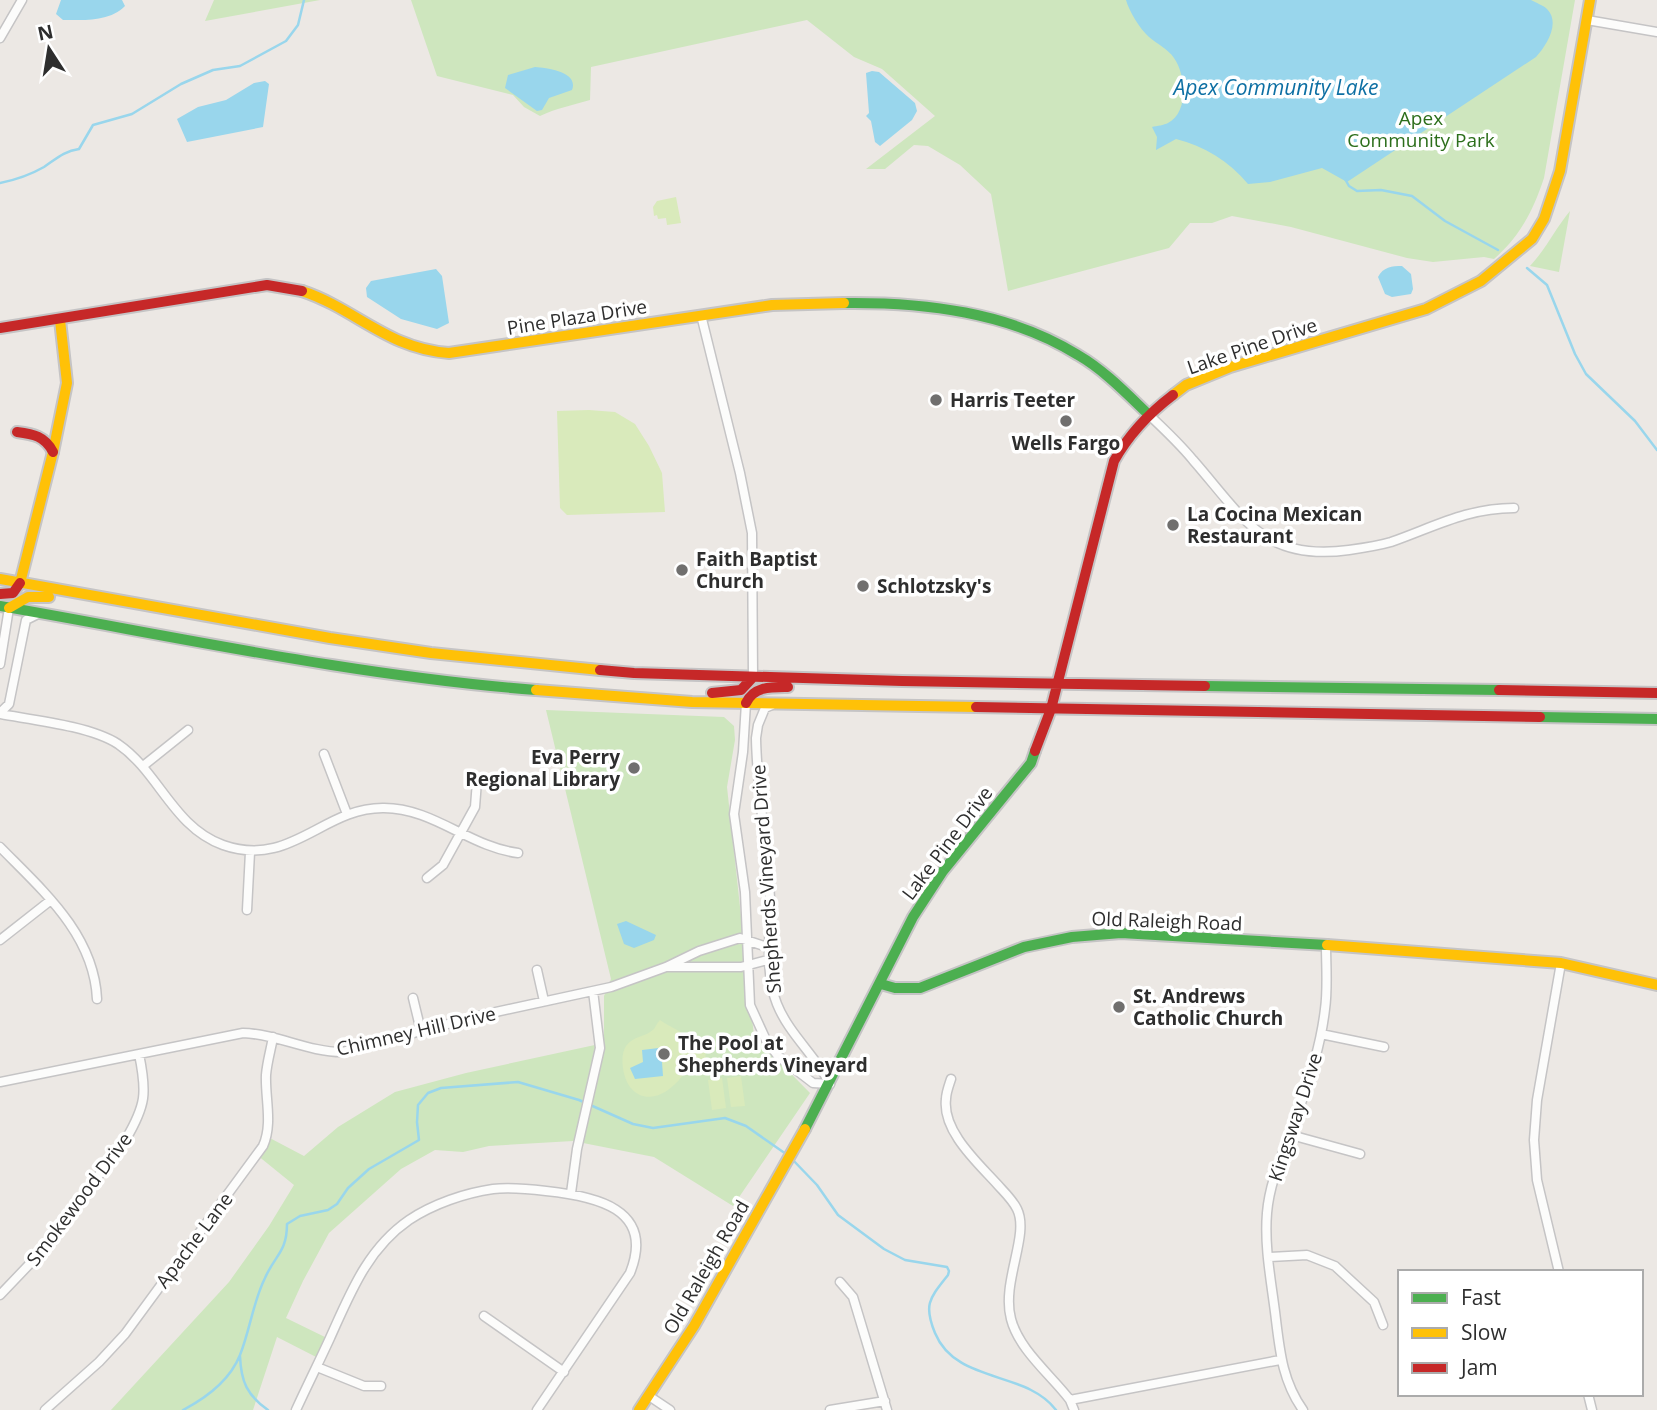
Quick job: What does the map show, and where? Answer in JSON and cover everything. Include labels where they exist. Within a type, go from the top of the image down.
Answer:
[{"type":"main road","name":"Lake Pine Drive","points":[[881,984],[914,917],[943,872],[1031,763],[1051,709],[1114,461],[1123,444],[1148,414],[1166,398],[1206,376],[1437,304],[1481,281],[1532,239],[1544,219],[1560,171],[1590,0]]},
{"type":"main road","name":"Pine Plaza Drive","points":[[0,328],[253,286],[290,286],[320,297],[401,343],[423,350],[449,353],[772,305],[825,303],[929,308],[978,314],[1028,330],[1079,355],[1111,379],[1148,414]]},
{"type":"main road","points":[[0,594],[13,593],[20,583],[53,452],[67,383],[60,320]]},
{"type":"main road","points":[[18,432],[42,437],[48,441],[53,452]]},
{"type":"main road","points":[[0,579],[330,638],[474,659],[634,673],[1657,693]]},
{"type":"main road","points":[[5,607],[34,594],[139,610],[179,611]]},
{"type":"main road","points":[[5,607],[312,661],[470,685],[692,702],[1657,719]]},
{"type":"main road","points":[[617,696],[737,692],[746,687],[753,677]]},
{"type":"main road","points":[[746,703],[748,696],[755,690],[842,685],[854,679]]},
{"type":"main road","name":"Old Raleigh Road","points":[[639,1410],[694,1326],[830,1084],[881,984],[899,990],[926,988],[998,956],[1046,942],[1091,934],[1121,933],[1560,963],[1657,985]]},
{"type":"street","points":[[0,38],[22,0]]},
{"type":"street","points":[[1587,20],[1657,32]]},
{"type":"street","points":[[701,315],[752,533],[753,677]]},
{"type":"street","points":[[1148,414],[1183,448],[1251,527],[1261,535],[1293,549],[1325,552],[1378,545],[1466,513],[1514,508]]},
{"type":"street","points":[[0,664],[5,607]]},
{"type":"street","points":[[0,713],[9,704],[26,620],[38,613]]},
{"type":"street","name":"Shepherds Vineyard Drive","points":[[746,703],[743,752],[734,814],[745,892],[750,1005],[772,1050],[813,1083],[830,1084]]},
{"type":"street","name":"Shepherds Vineyard Drive","points":[[775,704],[765,708],[756,738],[770,898],[771,979],[777,1004],[790,1028],[818,1063],[830,1084]]},
{"type":"street","points":[[0,713],[93,733],[116,742],[143,766],[172,806],[195,830],[219,844],[250,852],[287,844],[347,814],[371,808],[411,811],[483,845],[518,853]]},
{"type":"street","points":[[143,766],[188,730]]},
{"type":"street","points":[[324,754],[347,814]]},
{"type":"street","points":[[426,878],[443,865],[461,834],[475,807],[477,781]]},
{"type":"street","points":[[0,847],[51,900],[74,930],[86,951],[94,974],[97,999]]},
{"type":"street","points":[[247,910],[250,852]]},
{"type":"street","points":[[0,940],[51,900]]},
{"type":"street","name":"Chimney Hill Drive","points":[[0,1082],[243,1033],[273,1037],[329,1052],[342,1052],[593,991],[666,967],[699,951],[740,938],[747,939]]},
{"type":"street","points":[[747,939],[770,948]]},
{"type":"street","name":"Kingsway Drive","points":[[1303,1410],[1287,1384],[1280,1360],[1267,1214],[1280,1157],[1313,1068],[1321,1034],[1326,1006],[1326,945]]},
{"type":"street","name":"Chimney Hill Drive","points":[[666,967],[747,967],[771,959]]},
{"type":"street","points":[[1559,1270],[1537,1180],[1534,1140],[1537,1100],[1560,963]]},
{"type":"street","points":[[537,970],[544,1001]]},
{"type":"street","points":[[571,1193],[577,1149],[600,1048],[593,991]]},
{"type":"street","points":[[413,998],[421,1031]]},
{"type":"street","points":[[1321,1034],[1384,1046]]},
{"type":"street","name":"Apache Lane","points":[[45,1410],[99,1362],[125,1334],[263,1146],[268,1113],[267,1065],[273,1037]]},
{"type":"street","name":"Smokewood Drive","points":[[0,1294],[42,1251],[126,1139],[145,1098],[139,1054]]},
{"type":"street","points":[[951,1079],[946,1107],[954,1131],[967,1151],[1012,1201],[1020,1217],[1020,1232],[1008,1288],[1011,1320],[1025,1346],[1070,1400],[1074,1410]]},
{"type":"street","points":[[1290,1135],[1360,1154]]},
{"type":"street","points":[[296,1410],[359,1273],[384,1243],[408,1221],[453,1199],[494,1189],[517,1188],[571,1193],[600,1200],[618,1210],[630,1225],[635,1252],[630,1273],[617,1295],[537,1410]]},
{"type":"street","points":[[1269,1257],[1307,1255],[1335,1266],[1374,1302],[1383,1325]]},
{"type":"street","points":[[840,1282],[853,1297],[887,1410]]},
{"type":"street","points":[[484,1316],[564,1372]]},
{"type":"street","points":[[1070,1400],[1280,1360]]},
{"type":"street","points":[[317,1367],[364,1386],[381,1386]]},
{"type":"street","points":[[649,1396],[670,1410]]},
{"type":"street","points":[[830,1410],[884,1401]]},
{"type":"green space","points":[[214,0],[320,0],[205,21]]},
{"type":"green space","name":"Apex Community Park","points":[[411,0],[1575,0],[1544,178],[1525,222],[1494,259],[1484,257],[1433,262],[1407,258],[1291,227],[1232,216],[1212,223],[1190,223],[1169,248],[1008,291],[991,194],[960,165],[928,146],[914,145],[885,169],[866,169],[935,116],[882,69],[854,57],[807,20],[591,67],[590,100],[540,116],[524,107],[513,95],[437,76]]},
{"type":"green space","points":[[676,197],[681,223],[667,225],[666,218],[658,219],[657,215],[654,216],[653,207],[657,201]]},
{"type":"green space","points":[[1570,211],[1559,272],[1530,266],[1541,253]]},
{"type":"green space","points":[[557,411],[615,412],[635,424],[662,473],[665,512],[567,515],[560,508]]},
{"type":"green space","points":[[546,710],[724,717],[734,726],[735,740],[727,787],[754,1036],[810,1093],[733,1206],[654,1157],[573,1141],[489,1146],[463,1152],[435,1150],[401,1169],[329,1233],[286,1318],[329,1339],[320,1359],[277,1337],[253,1410],[111,1410],[229,1282],[294,1185],[257,1155],[266,1136],[304,1156],[338,1127],[395,1092],[466,1073],[604,1043],[604,996],[611,979]]},
{"type":"green space","name":"The Pool at Shepherds Vineyard","points":[[660,1020],[681,1032],[692,1043],[705,1042],[706,1066],[689,1068],[666,1092],[649,1097],[642,1096],[635,1092],[625,1078],[623,1054],[629,1043],[651,1032]]},
{"type":"green space","points":[[741,1076],[745,1106],[731,1107],[727,1078]]},
{"type":"green space","points":[[722,1078],[726,1108],[712,1110],[708,1080]]},
{"type":"water","points":[[61,0],[122,0],[125,6],[104,17],[63,20],[56,14]]},
{"type":"water","name":"Apex Community Lake","points":[[1126,0],[1531,0],[1547,9],[1553,21],[1548,41],[1536,57],[1347,182],[1322,168],[1270,182],[1248,184],[1224,162],[1206,150],[1186,142],[1176,139],[1156,150],[1157,137],[1152,127],[1168,123],[1175,118],[1182,102],[1183,83],[1172,55],[1142,29]]},
{"type":"water","points":[[535,67],[561,72],[571,79],[573,84],[572,90],[549,98],[542,110],[537,111],[505,88],[508,75]]},
{"type":"water","points":[[879,72],[915,103],[917,111],[912,120],[880,146],[875,142],[871,121],[866,116],[869,113],[866,73]]},
{"type":"water","points":[[265,81],[269,84],[263,127],[187,142],[177,119],[198,107],[226,100],[254,83]]},
{"type":"water","points":[[1402,266],[1411,274],[1411,294],[1392,297],[1385,294],[1378,277],[1388,268]]},
{"type":"water","points":[[436,269],[442,276],[449,323],[437,329],[401,319],[367,297],[366,288],[371,281]]},
{"type":"water","points":[[626,921],[656,935],[654,940],[634,948],[624,944],[617,924]]},
{"type":"water","points":[[667,1047],[670,1057],[662,1062],[663,1076],[635,1079],[630,1068],[643,1062],[642,1050]]},
{"type":"waterway","points":[[0,183],[17,179],[44,167],[64,153],[79,149],[93,125],[132,114],[181,84],[213,70],[240,66],[286,41],[298,25],[304,0]]},
{"type":"waterway","points":[[1345,179],[1349,186],[1357,191],[1381,190],[1412,196],[1445,221],[1498,250]]},
{"type":"waterway","points":[[1527,268],[1547,285],[1586,374],[1635,421],[1657,450]]},
{"type":"waterway","points":[[183,1410],[216,1387],[236,1364],[261,1287],[283,1247],[287,1224],[300,1216],[328,1210],[337,1204],[348,1188],[369,1169],[419,1140],[418,1105],[428,1093],[441,1088],[518,1082],[579,1100],[633,1124],[653,1128],[725,1118],[746,1126],[786,1154]]},
{"type":"waterway","points":[[791,1158],[817,1185],[838,1215],[884,1249],[905,1260],[947,1267],[948,1275],[933,1296],[929,1308],[931,1323],[945,1349],[959,1361],[975,1369],[1027,1388],[1043,1397],[1056,1410]]},
{"type":"waterway","points":[[240,1356],[246,1387],[268,1410]]},
{"type":"traffic: fast","points":[[844,303],[905,305],[965,312],[1024,329],[1051,340],[1088,361],[1148,414]]},
{"type":"traffic: fast","points":[[0,606],[334,665],[469,684],[536,690]]},
{"type":"traffic: fast","points":[[1205,686],[1499,690]]},
{"type":"traffic: fast","points":[[1540,717],[1657,719]]},
{"type":"traffic: fast","points":[[805,1129],[913,917],[943,871],[1031,763],[1035,751]]},
{"type":"traffic: fast","points":[[881,984],[895,988],[920,988],[1024,947],[1072,937],[1121,933],[1327,945]]},
{"type":"traffic: slow","points":[[1173,395],[1186,385],[1230,367],[1426,309],[1481,281],[1532,239],[1544,219],[1560,171],[1590,0]]},
{"type":"traffic: slow","points":[[302,291],[408,344],[449,353],[772,305],[844,303]]},
{"type":"traffic: slow","points":[[20,583],[53,452],[67,383],[60,320]]},
{"type":"traffic: slow","points":[[0,579],[330,638],[431,653],[600,670]]},
{"type":"traffic: slow","points":[[9,608],[28,597],[49,597]]},
{"type":"traffic: slow","points":[[536,690],[692,702],[976,707]]},
{"type":"traffic: slow","points":[[1327,945],[1561,963],[1657,985]]},
{"type":"traffic: slow","points":[[639,1410],[694,1326],[805,1129]]},
{"type":"traffic: jam","points":[[0,328],[267,285],[302,291]]},
{"type":"traffic: jam","points":[[1035,751],[1051,709],[1114,461],[1140,425],[1173,395]]},
{"type":"traffic: jam","points":[[17,432],[38,437],[46,442],[53,452]]},
{"type":"traffic: jam","points":[[0,594],[13,593],[20,583]]},
{"type":"traffic: jam","points":[[600,670],[902,681],[1205,686]]},
{"type":"traffic: jam","points":[[712,693],[741,690],[753,677]]},
{"type":"traffic: jam","points":[[746,703],[758,690],[788,687]]},
{"type":"traffic: jam","points":[[1499,690],[1657,693]]},
{"type":"traffic: jam","points":[[976,707],[1540,717]]},
{"type":"place","name":"Harris Teeter","points":[[936,400]]},
{"type":"place","name":"Wells Fargo","points":[[1066,421]]},
{"type":"place","name":"La Cocina Mexican Restaurant","points":[[1173,525]]},
{"type":"place","name":"Faith Baptist Church","points":[[682,570]]},
{"type":"place","name":"Schlotzsky's","points":[[863,586]]},
{"type":"place","name":"Eva Perry Regional Library","points":[[634,768]]},
{"type":"place","name":"St. Andrews Catholic Church","points":[[1119,1007]]},
{"type":"place","name":"The Pool at Shepherds Vineyard","points":[[664,1054]]}]
